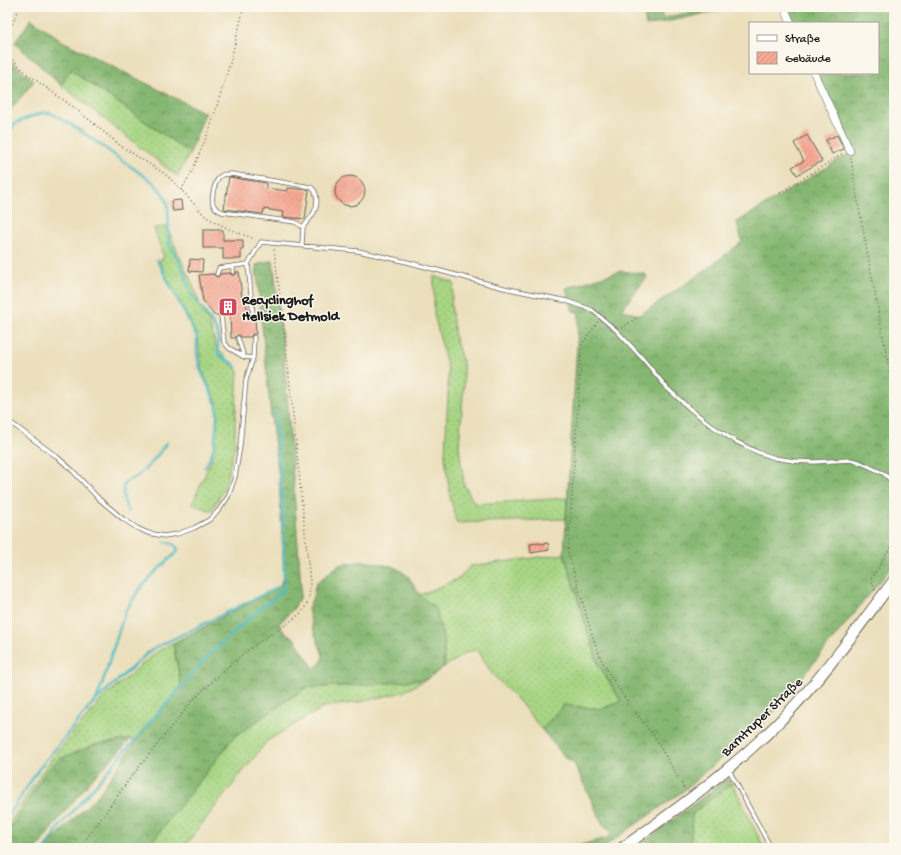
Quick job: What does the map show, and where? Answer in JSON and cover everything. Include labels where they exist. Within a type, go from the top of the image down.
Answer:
[{"type":"main road","name":"Barntruper Straße","points":[[622,848],[728,768],[778,724],[808,691],[894,580]]},
{"type":"street","points":[[784,7],[791,22]]},
{"type":"street","points":[[814,74],[849,151]]},
{"type":"lane","points":[[302,245],[303,227],[313,214],[316,206],[316,194],[314,189],[310,187],[226,174],[222,175],[215,183],[212,200],[213,205],[217,210],[222,212],[295,222],[303,227]]},
{"type":"lane","points":[[253,315],[248,264],[261,242],[274,242],[358,251],[407,262],[504,288],[567,301],[592,310],[602,317],[643,359],[668,389],[712,426],[735,441],[757,452],[775,458],[813,462],[850,460],[859,462],[883,474],[894,483]]},
{"type":"lane","points":[[217,274],[219,268],[248,264]]},
{"type":"lane","points":[[233,266],[233,272]]},
{"type":"lane","points":[[220,315],[224,342],[244,357],[253,358]]},
{"type":"lane","points":[[7,420],[56,456],[72,470],[99,500],[123,519],[148,533],[164,536],[177,534],[194,528],[209,520],[219,510],[228,497],[235,477],[240,446],[246,380],[253,358],[254,337]]},
{"type":"lane","points":[[238,338],[244,357]]},
{"type":"lane","points":[[728,768],[771,848]]},
{"type":"path","points":[[7,30],[12,24],[20,7]]},
{"type":"path","points":[[181,190],[192,174],[210,128],[230,63],[244,7]]},
{"type":"path","points":[[7,54],[26,72],[76,109],[121,146],[165,174],[206,217],[231,230],[261,242]]},
{"type":"path","points":[[780,192],[849,151],[894,396]]},
{"type":"path","points":[[80,848],[131,776],[194,699],[242,655],[302,612],[309,598],[310,582],[293,409],[274,242]]},
{"type":"path","points":[[602,317],[582,344],[568,552],[593,638],[601,659],[631,707],[654,736],[690,798]]},
{"type":"path","points":[[617,331],[636,318]]},
{"type":"path","points":[[880,599],[871,579],[894,542]]},
{"type":"green space","points":[[643,7],[659,7],[663,18],[714,7],[736,7],[646,26]]},
{"type":"green space","points":[[786,7],[894,7],[894,564],[773,713],[682,792],[602,848],[570,848],[607,838],[612,833],[602,823],[574,763],[566,758],[542,730],[563,705],[601,709],[621,701],[598,664],[564,554],[579,312],[573,311],[566,288],[621,271],[645,274],[647,277],[621,310],[640,315],[696,277],[742,242],[737,222],[852,152],[816,74],[879,74],[879,22],[793,22]]},
{"type":"green space","points":[[31,19],[64,42],[205,113],[190,153],[71,70],[61,85],[15,43]]},
{"type":"green space","points":[[7,57],[34,81],[7,114]]},
{"type":"green space","points":[[71,70],[190,153],[177,176],[61,85]]},
{"type":"green space","points":[[167,227],[191,280],[201,308],[209,322],[216,347],[238,371],[234,449],[224,489],[211,511],[192,504],[211,461],[218,417],[217,402],[202,370],[198,340],[190,321],[159,261],[164,258],[154,228]]},
{"type":"green space","points":[[273,260],[284,356],[301,586],[300,597],[294,608],[279,624],[284,632],[294,638],[314,669],[322,661],[323,655],[312,626],[308,609],[313,597],[316,583],[339,565],[364,561],[395,567],[408,576],[420,595],[436,609],[444,641],[444,667],[427,679],[377,684],[305,688],[234,737],[147,848],[44,848],[99,794],[136,741],[181,685],[173,643],[279,587],[284,575],[279,477],[271,417],[256,265]]},
{"type":"green space","points":[[434,276],[454,283],[451,304],[455,338],[463,363],[464,383],[459,446],[464,485],[475,504],[567,498],[566,519],[457,523],[450,497],[445,456],[448,370],[434,314]]},
{"type":"green space","points":[[564,554],[598,664],[621,701],[601,709],[563,705],[542,730],[519,701],[492,674],[477,649],[464,654],[444,667],[444,641],[420,595],[460,578],[470,566]]},
{"type":"green space","points":[[173,643],[181,685],[136,741],[131,739],[94,745],[46,771],[7,834],[7,827],[41,773],[103,698],[158,651]]},
{"type":"green space","points":[[427,679],[403,692],[360,702],[324,707],[267,741],[183,848],[147,848],[234,737],[305,688],[377,684]]},
{"type":"green space","points":[[131,739],[93,778],[61,816],[37,848],[7,848],[7,834],[46,771],[59,759],[94,745]]},
{"type":"green space","points":[[727,779],[732,783],[692,814],[691,848],[636,848]]},
{"type":"green space","points":[[732,783],[764,848],[691,848],[692,814]]},
{"type":"building","points":[[807,135],[822,161],[797,175],[792,167],[804,161],[794,143]]},
{"type":"building","points":[[837,135],[844,149],[832,154],[826,140]]},
{"type":"building","points":[[350,176],[361,180],[365,191],[361,202],[350,206],[339,202],[335,191],[339,180]]},
{"type":"building","points":[[229,177],[266,183],[266,188],[287,191],[288,188],[309,190],[305,219],[283,217],[284,212],[264,209],[263,214],[224,209]]},
{"type":"building","points":[[181,200],[182,210],[173,211],[171,201]]},
{"type":"building","points":[[203,230],[223,230],[223,240],[243,240],[241,259],[223,259],[223,248],[203,248]]},
{"type":"building","points":[[190,259],[203,260],[202,272],[189,271]]},
{"type":"building","name":"Recyclinghof Hellsiek Detmold","points":[[236,272],[239,272],[242,297],[249,311],[250,317],[255,318],[256,334],[252,334],[251,337],[241,337],[240,335],[237,335],[235,338],[231,338],[230,313],[224,314],[223,312],[220,312],[218,315],[214,315],[203,301],[199,275],[214,274],[217,277],[220,274],[230,273],[233,275],[236,274]]},
{"type":"building","points":[[548,543],[549,550],[531,553],[530,544]]},
{"type":"waterway","points":[[7,137],[10,130],[16,123],[42,113],[51,113],[78,129],[154,183],[163,194],[168,204],[169,244],[185,274],[191,294],[211,321],[218,334],[218,354],[236,367]]},
{"type":"waterway","points":[[157,260],[197,337],[197,353],[200,369],[217,406],[214,448],[205,468]]},
{"type":"waterway","points":[[7,818],[38,770],[92,704],[151,650],[284,584],[283,513],[275,412]]},
{"type":"waterway","points":[[128,512],[123,495],[125,483],[136,477],[145,469],[167,442]]},
{"type":"waterway","points":[[96,700],[125,612],[138,591],[152,575],[177,552],[178,549],[176,546],[165,542]]},
{"type":"waterway","points":[[45,848],[60,826],[208,656],[255,613],[285,589]]},
{"type":"place","name":"Recyclinghof Hellsiek Detmold","points":[[228,307]]}]
